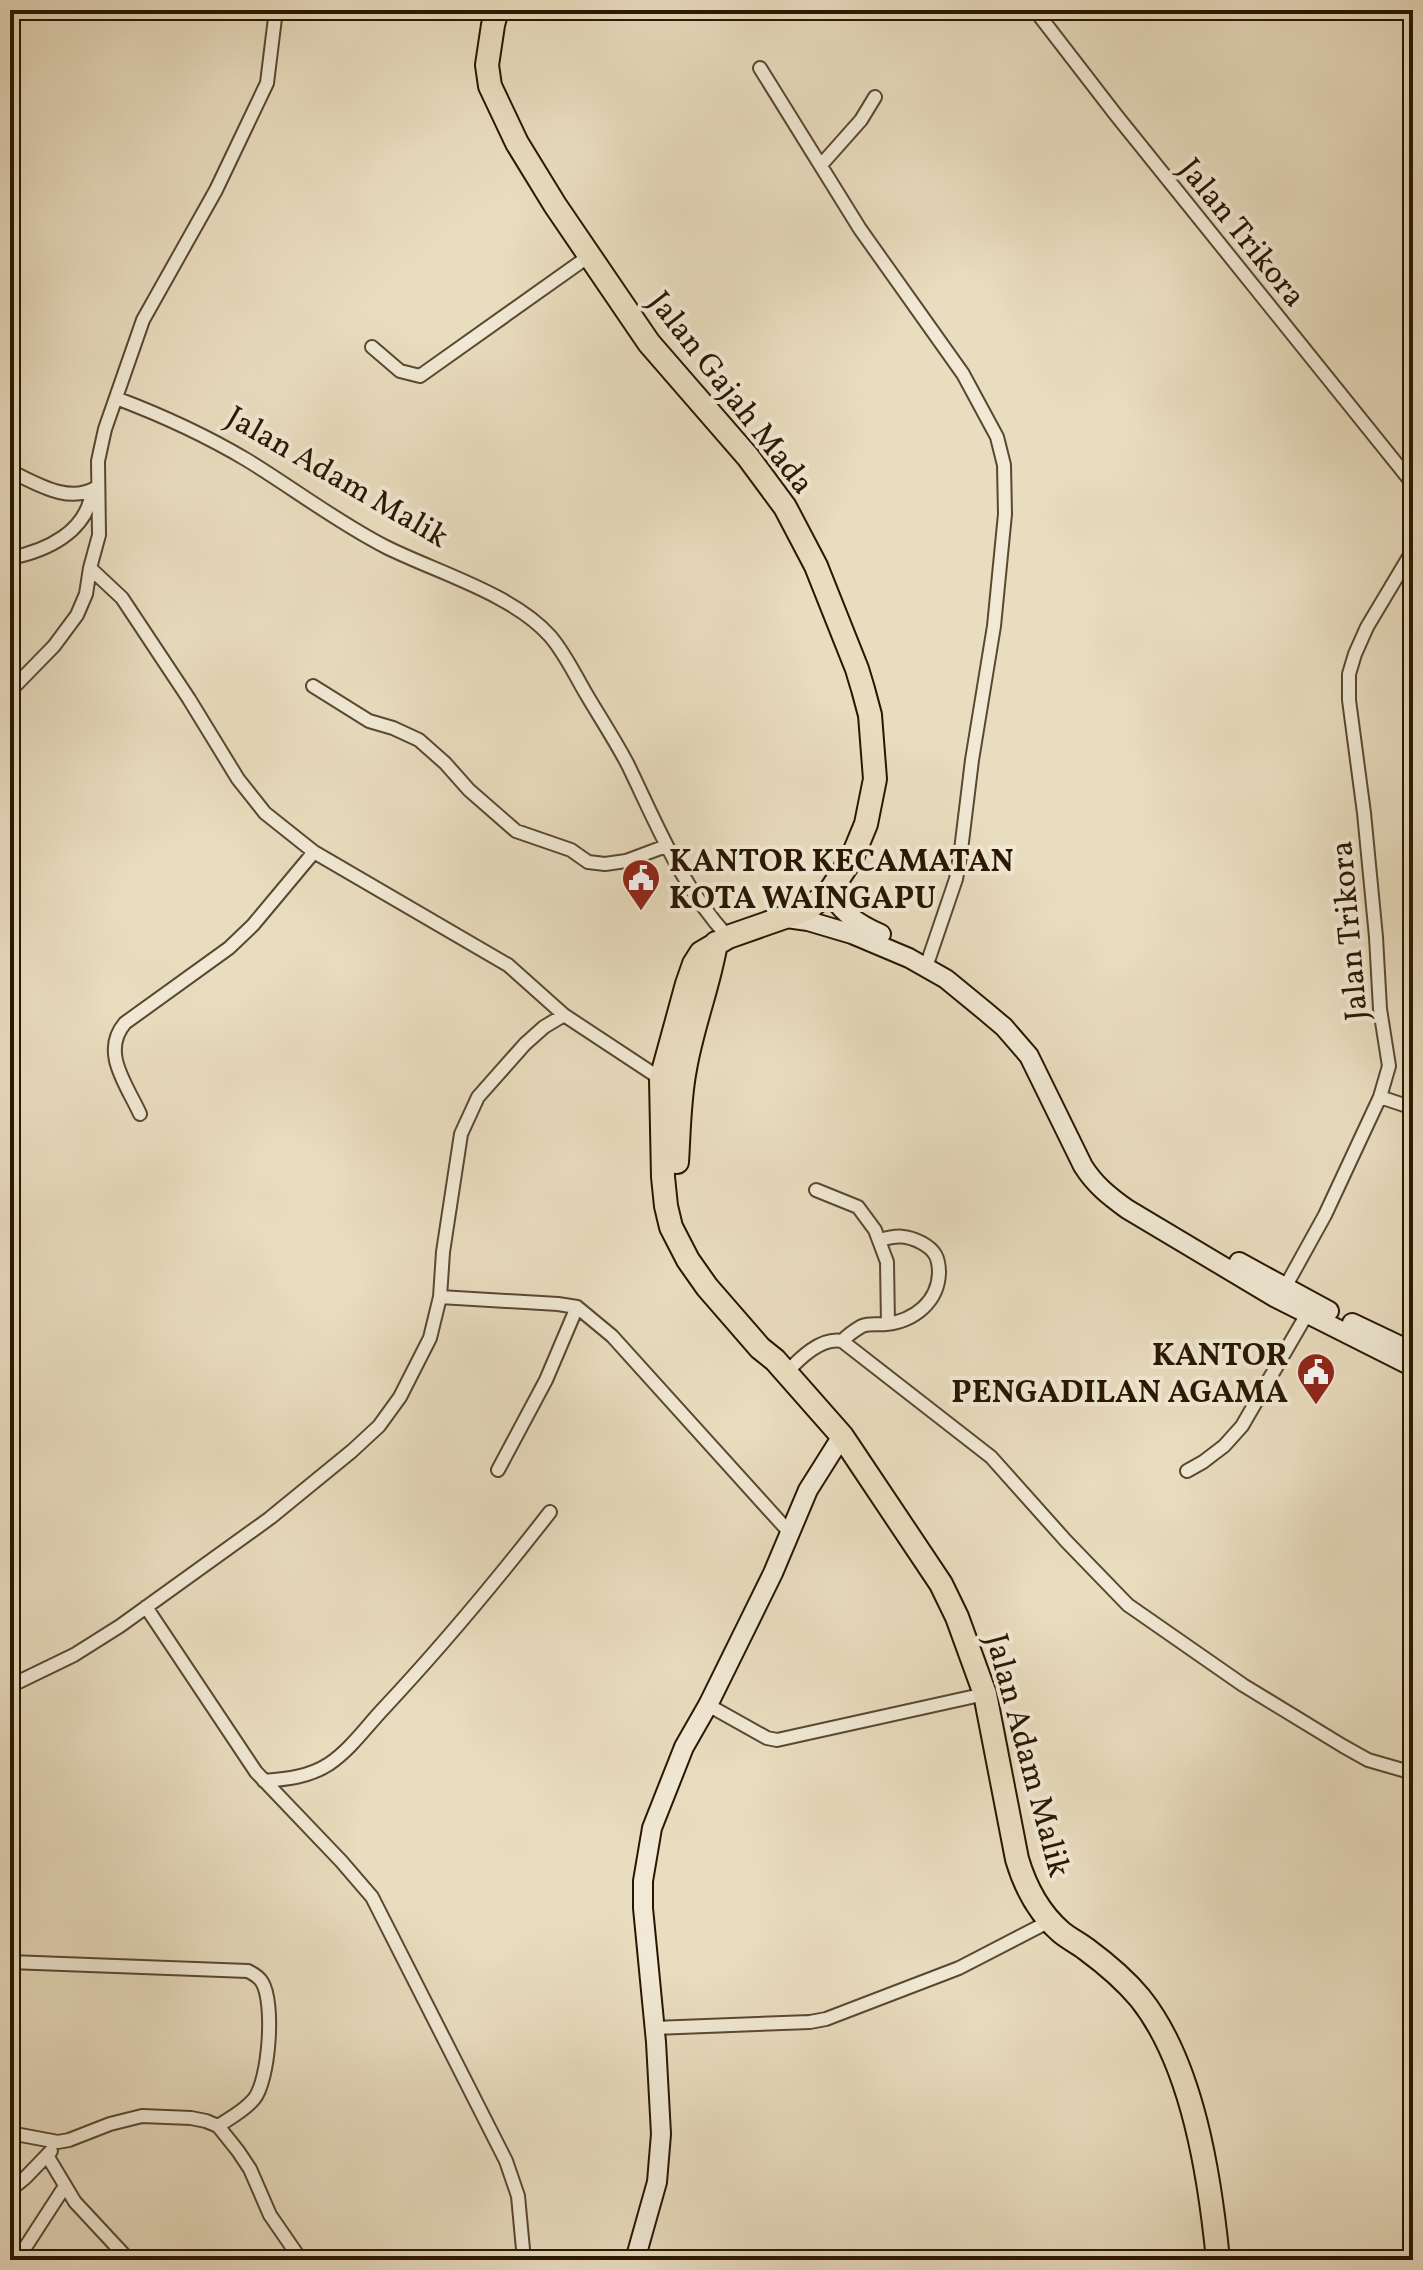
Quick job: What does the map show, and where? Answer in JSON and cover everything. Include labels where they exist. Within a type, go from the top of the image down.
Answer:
[{"type":"highway","name":"Jalan Gajah Mada","points":[[497,10],[487,65],[490,86],[517,143],[649,343],[748,457],[785,507],[816,566],[857,669],[870,715],[875,779],[866,824],[852,858],[830,891],[808,909],[722,940]]},
{"type":"highway","name":"Jalan Adam Malik","points":[[722,940],[701,953],[694,964],[661,1079],[663,1177],[671,1227],[688,1260],[707,1287],[842,1436],[941,1584],[957,1617],[985,1694],[1024,1881],[1050,1921],[1116,1973],[1139,1997],[1173,2053],[1192,2109],[1208,2184],[1218,2260]]},
{"type":"highway","name":"Jalan Adam Malik","points":[[722,940],[704,987],[685,1068],[679,1116],[677,1192],[685,1225],[703,1258],[781,1366]]},
{"type":"main road","points":[[830,891],[844,912],[928,961],[1018,1042],[1044,1083],[1083,1166],[1092,1181],[1105,1193],[1127,1209],[1281,1293],[1413,1352]]},
{"type":"main road","points":[[787,918],[852,934],[928,961]]},
{"type":"main road","points":[[1281,1293],[1307,1314],[1413,1367]]},
{"type":"main road","points":[[635,2260],[651,2207],[659,2168],[661,2134],[643,1908],[652,1828],[684,1747],[773,1573],[808,1490],[842,1436]]},
{"type":"street","points":[[10,691],[54,646],[77,615],[86,594],[99,535],[98,461],[130,352],[147,310],[216,190],[267,83],[276,10]]},
{"type":"street","name":"Jalan Trikora","points":[[1035,10],[1269,307],[1324,363],[1413,484]]},
{"type":"street","points":[[760,68],[860,229],[963,374],[997,437],[1004,465],[1005,514],[994,626],[961,850],[956,879],[928,961]]},
{"type":"street","points":[[821,165],[861,120],[875,97]]},
{"type":"street","points":[[372,347],[400,371],[420,376],[589,256]]},
{"type":"street","name":"Jalan Adam Malik","points":[[116,398],[192,430],[248,461],[384,546],[508,602],[528,615],[550,635],[573,669],[627,764],[666,846],[722,940]]},
{"type":"street","points":[[10,471],[39,485],[71,494],[96,488]]},
{"type":"street","points":[[10,558],[34,553],[71,531],[88,507],[96,488]]},
{"type":"street","name":"Jalan Trikora","points":[[1281,1293],[1325,1215],[1380,1097],[1389,1066],[1380,1009],[1376,937],[1349,700],[1349,674],[1367,627],[1413,550]]},
{"type":"street","points":[[90,568],[122,598],[238,779],[265,813],[314,852],[508,965],[564,1015],[661,1079]]},
{"type":"street","points":[[313,686],[369,721],[419,740],[516,831],[562,847],[588,862],[605,864],[626,861],[666,846]]},
{"type":"street","points":[[140,1114],[113,1057],[113,1044],[119,1031],[125,1023],[229,948],[253,925],[314,852]]},
{"type":"street","points":[[10,1686],[74,1655],[146,1607],[270,1518],[379,1426],[400,1397],[430,1338],[440,1297],[443,1252],[461,1134],[484,1088],[525,1044],[564,1015]]},
{"type":"street","points":[[1380,1097],[1413,1108]]},
{"type":"street","points":[[816,1190],[858,1207],[881,1240],[887,1262],[888,1324]]},
{"type":"street","points":[[842,1341],[860,1327],[888,1324],[918,1313],[937,1290],[938,1262],[933,1250],[896,1235],[881,1240]]},
{"type":"street","points":[[440,1297],[577,1307],[612,1336],[790,1533]]},
{"type":"street","points":[[498,1470],[546,1380],[577,1307]]},
{"type":"street","points":[[1187,1471],[1224,1446],[1242,1426],[1307,1314]]},
{"type":"street","points":[[781,1366],[833,1339],[842,1341],[991,1457],[1128,1605],[1243,1685],[1343,1746],[1368,1760],[1413,1773]]},
{"type":"street","points":[[264,1781],[301,1777],[326,1766],[357,1740],[447,1640],[550,1512]]},
{"type":"street","points":[[146,1607],[249,1763],[356,1877],[379,1910],[506,2161],[518,2196],[524,2260]]},
{"type":"street","points":[[708,1705],[767,1738],[777,1740],[985,1694]]},
{"type":"street","points":[[654,2028],[826,2019],[959,1968],[1050,1921]]},
{"type":"street","points":[[10,1962],[248,1971],[256,1975],[267,1992],[268,2005],[267,2060],[261,2085],[255,2098],[218,2126]]},
{"type":"street","points":[[10,2133],[58,2142],[142,2116],[191,2118],[218,2126],[250,2169],[270,2215],[301,2260]]},
{"type":"street","points":[[10,2190],[48,2157],[58,2142]]},
{"type":"street","points":[[48,2157],[75,2202],[129,2260]]},
{"type":"street","points":[[17,2260],[65,2186]]},
{"type":"place","name":"KANTOR KECAMATAN KOTA WAINGAPU","points":[[641,912]]},
{"type":"place","name":"KANTOR PENGADILAN AGAMA","points":[[1316,1406]]}]
